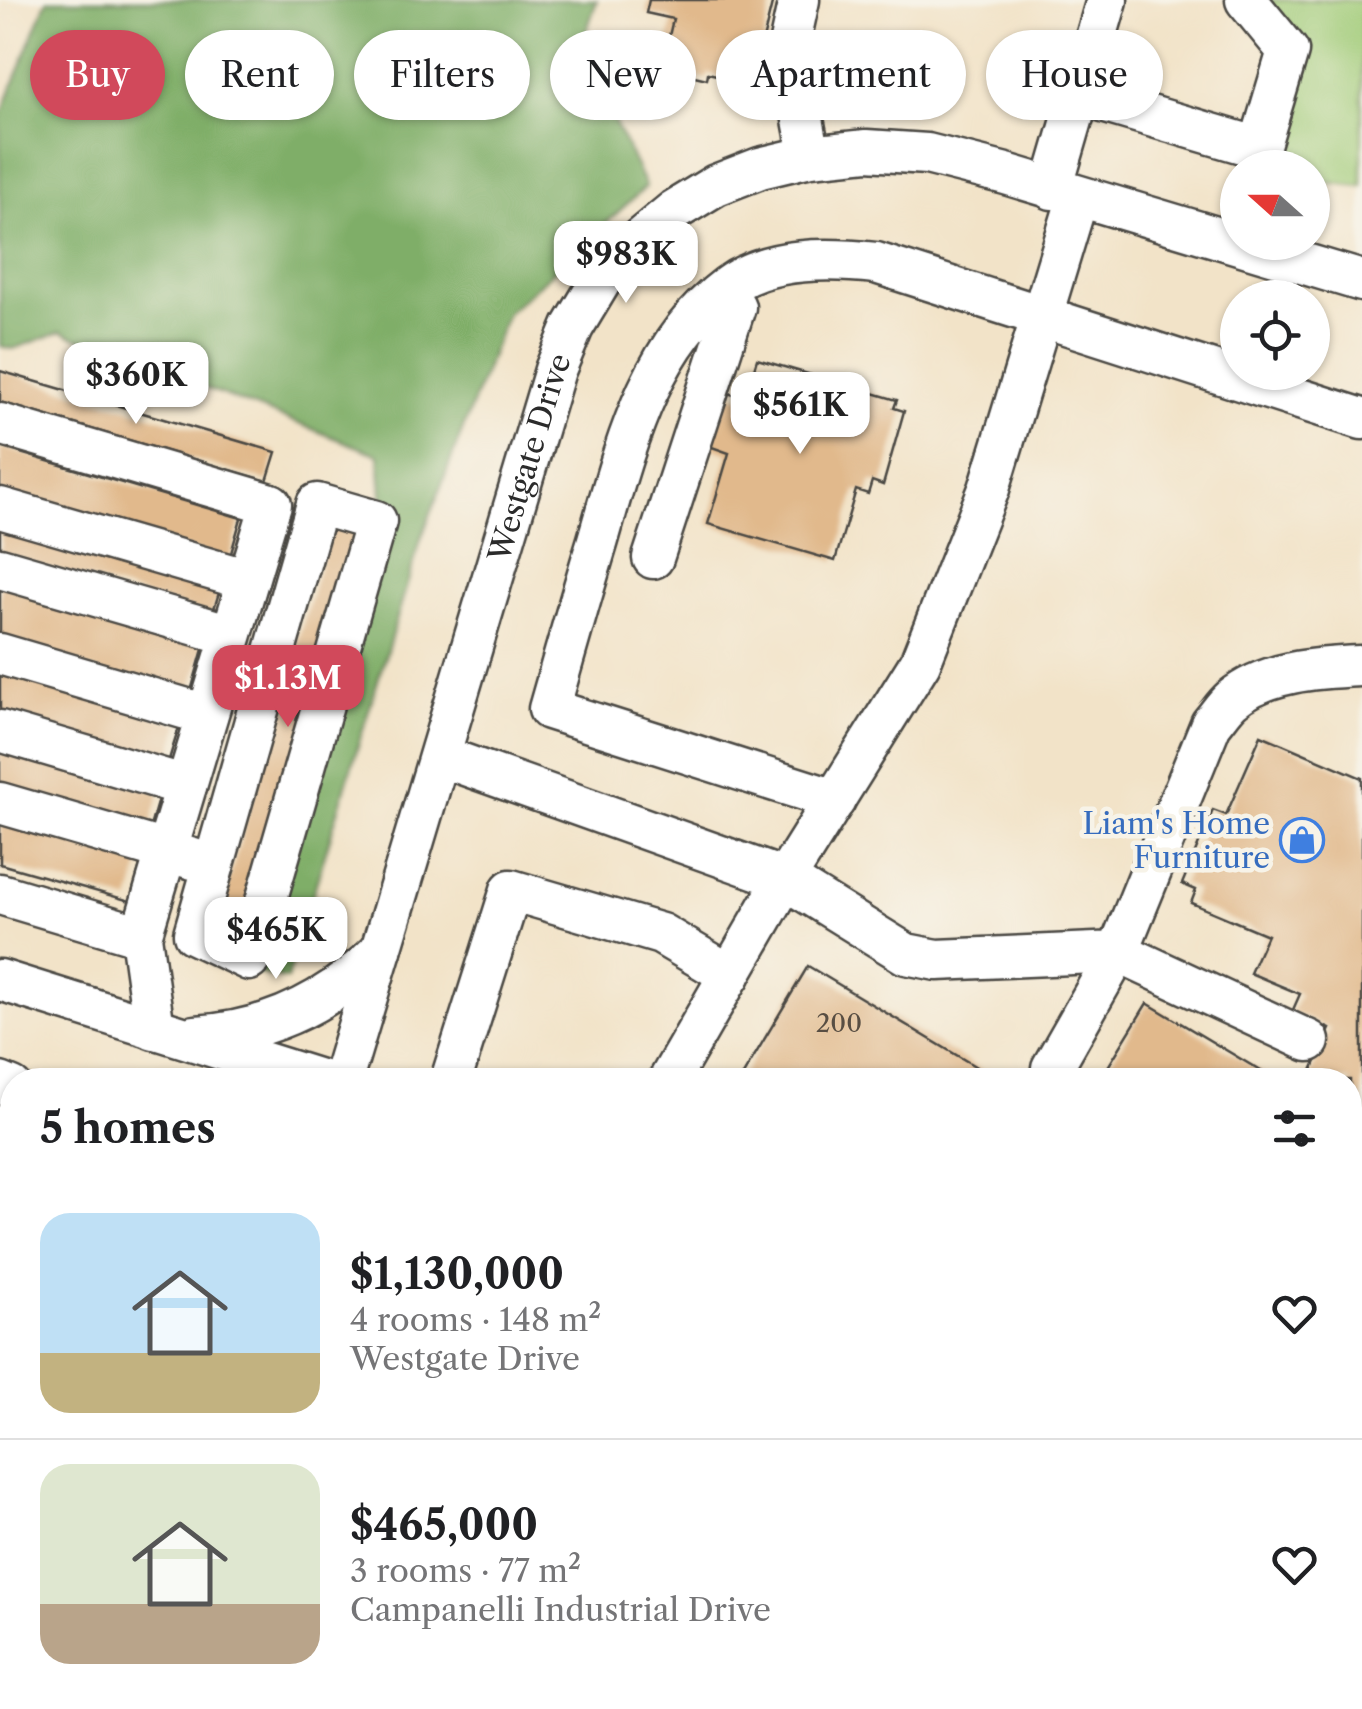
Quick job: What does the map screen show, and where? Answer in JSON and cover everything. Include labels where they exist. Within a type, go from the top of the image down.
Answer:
[{"type":"street","points":[[799,0],[790,46],[810,156]]},
{"type":"street","points":[[1098,30],[1107,0]]},
{"type":"street","points":[[1163,119],[1259,148],[1288,51],[1246,0]]},
{"type":"street","points":[[676,1068],[785,879],[920,663],[989,489],[1043,314],[1075,120]]},
{"type":"street","name":"Westgate Drive","points":[[346,1068],[555,370],[573,327],[602,278],[675,210],[716,185],[760,168],[810,156],[867,150],[928,154],[1362,282]]},
{"type":"street","points":[[834,800],[549,709],[634,418],[682,333],[730,284],[778,264],[828,258],[876,263],[1362,418]]},
{"type":"street","points":[[652,558],[734,306]]},
{"type":"street","points":[[0,424],[271,504],[317,504],[376,521],[249,960],[194,934],[317,504]]},
{"type":"street","points":[[168,1033],[141,936],[271,504]]},
{"type":"street","points":[[0,508],[248,580]]},
{"type":"street","points":[[0,568],[231,636]]},
{"type":"street","points":[[0,654],[208,715]]},
{"type":"street","points":[[1052,1068],[1118,952],[1211,724],[1232,699],[1267,678],[1326,667],[1362,666]]},
{"type":"street","points":[[0,731],[186,786]]},
{"type":"street","points":[[440,756],[785,879],[906,954],[937,960],[1118,952],[1309,1041]]},
{"type":"street","points":[[0,802],[214,865]]},
{"type":"street","points":[[455,1068],[511,890],[661,934],[730,975]]},
{"type":"street","points":[[0,894],[141,936]]},
{"type":"street","points":[[168,1033],[244,1031],[277,1020],[324,998],[353,978],[381,950]]},
{"type":"street","points":[[0,980],[281,1068]]},
{"type":"green space","points":[[47,0],[597,0],[587,30],[550,30],[550,120],[613,120],[646,187],[507,313],[421,539],[287,979],[249,971],[384,519],[379,455],[61,332],[13,349],[0,346],[0,117],[30,42],[30,120],[165,120],[165,30],[35,30]]},
{"type":"green space","points":[[1255,0],[1362,0],[1362,186],[1330,183],[1330,150],[1280,150],[1299,59]]},
{"type":"building","points":[[649,0],[773,0],[766,30],[716,30],[716,75],[708,73],[707,79],[696,76],[696,30],[670,30],[673,19],[646,13]]},
{"type":"building","points":[[757,359],[897,400],[894,408],[904,411],[883,485],[872,481],[868,494],[856,490],[835,561],[708,524],[729,453],[709,446],[728,393],[745,399]]},
{"type":"building","points":[[0,371],[276,452],[267,481],[0,402]]},
{"type":"building","points":[[0,447],[241,518],[229,560],[0,493]]},
{"type":"building","points":[[333,519],[363,528],[244,941],[214,932]]},
{"type":"building","points":[[0,521],[221,586],[212,615],[0,553]]},
{"type":"building","points":[[0,582],[205,642],[189,698],[0,642]]},
{"type":"building","points":[[0,670],[180,724],[167,766],[0,716]]},
{"type":"building","points":[[1261,735],[1362,778],[1362,1068],[1313,1068],[1330,1029],[1292,1012],[1300,994],[1250,973],[1267,935],[1191,903],[1196,890],[1182,884],[1213,810],[1226,815]]},
{"type":"building","points":[[0,745],[160,792],[148,834],[0,791]]},
{"type":"building","points":[[0,818],[142,859],[130,901],[0,864]]},
{"type":"building","points":[[808,966],[978,1068],[747,1068]]},
{"type":"building","points":[[1147,1003],[1256,1068],[1107,1068]]},
{"type":"place","name":"Liam's Home Furniture","points":[[1302,840]]}]
